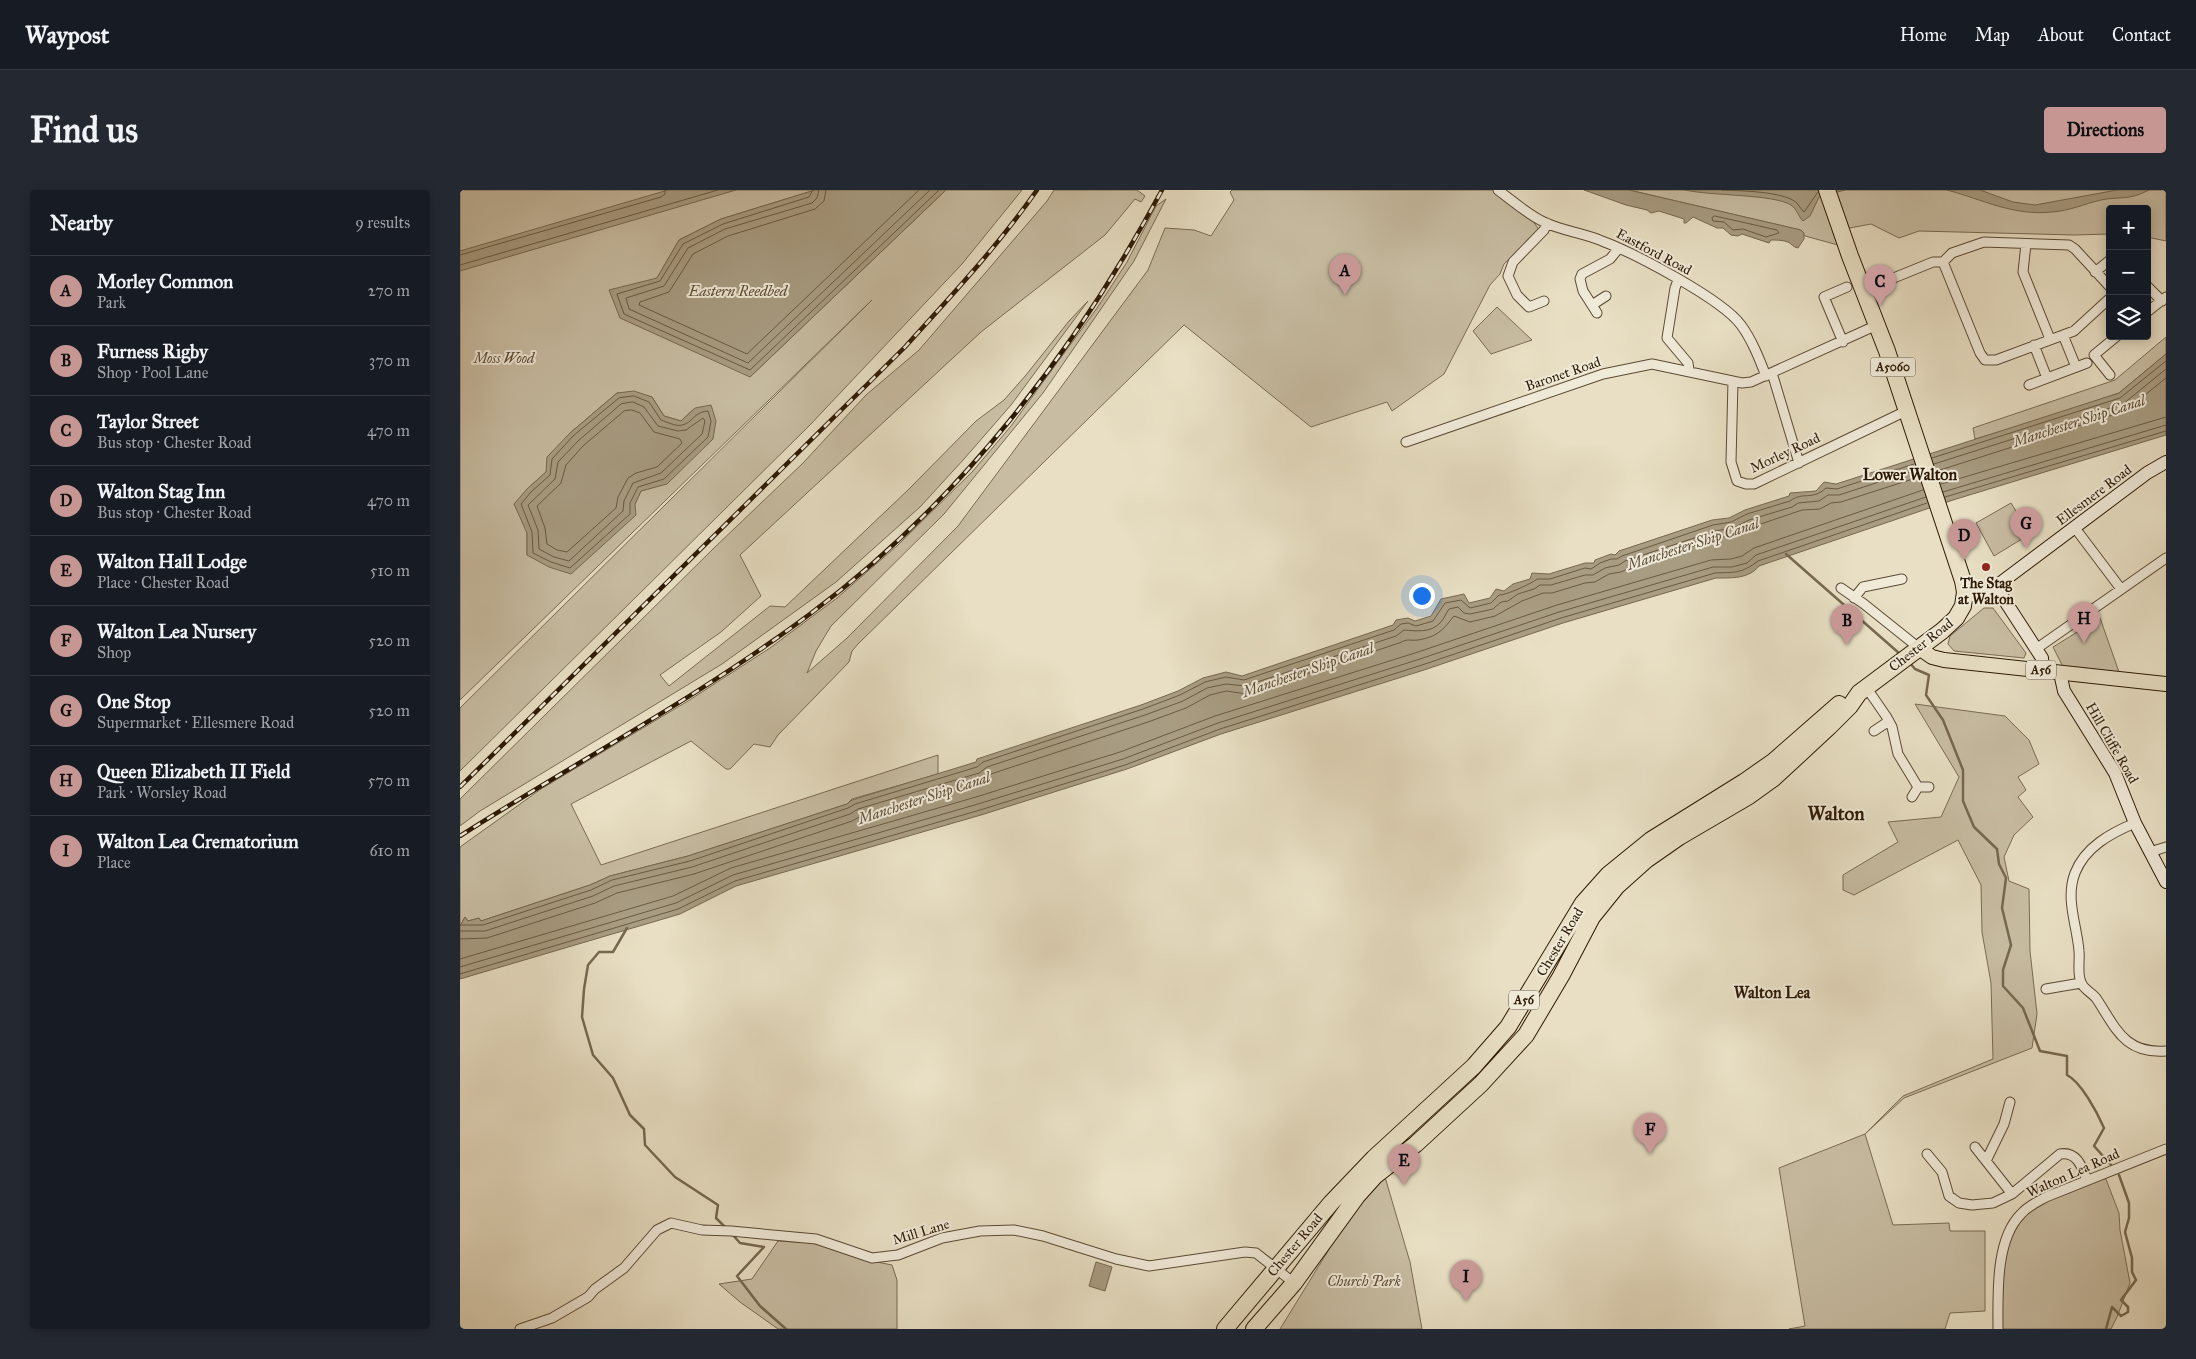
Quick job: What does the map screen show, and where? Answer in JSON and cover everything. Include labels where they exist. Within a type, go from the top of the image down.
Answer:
[{"type":"highway","name":"A5060","points":[[1827,190],[1910,416],[1963,581],[1965,597]]},
{"type":"highway","name":"Chester Road","points":[[1225,1329],[1331,1203],[1374,1158],[1474,1066],[1508,1027],[1583,903],[1608,875],[1651,840],[1774,761],[1844,699],[1863,690],[1956,618],[1963,606],[1965,597]]},
{"type":"highway","name":"Chester Road","points":[[1254,1329],[1294,1283],[1375,1176],[1427,1134],[1481,1084],[1526,1035],[1561,976],[1592,917],[1617,886],[1646,860],[1679,837],[1749,796],[1774,778],[1829,727],[1863,690]]},
{"type":"main road","name":"A56","points":[[1916,650],[1944,660],[2166,684]]},
{"type":"street","name":"Eastford Road","points":[[1498,190],[1533,216],[1546,223],[1602,240],[1678,280],[1708,297],[1740,323],[1769,374],[1799,463]]},
{"type":"street","points":[[1544,301],[1529,307],[1517,296],[1508,276],[1513,262],[1544,230],[1546,223]]},
{"type":"street","points":[[1864,290],[1934,262],[1943,262],[1952,253],[1984,242],[2069,246],[2076,249],[2106,283]]},
{"type":"street","points":[[2026,244],[2023,272],[2050,339]]},
{"type":"street","points":[[1597,313],[1579,284],[1581,276],[1610,259],[1619,248]]},
{"type":"street","points":[[1943,262],[1980,353],[1986,360],[1996,360],[2074,331],[2106,302]]},
{"type":"street","points":[[2095,272],[2106,263]]},
{"type":"street","points":[[1678,280],[1667,338],[1688,363],[1689,370]]},
{"type":"street","points":[[1843,342],[1824,297],[1847,287]]},
{"type":"street","points":[[2151,289],[2164,299],[2151,309]]},
{"type":"street","points":[[1592,305],[1606,296]]},
{"type":"street","name":"Baronet Road","points":[[1406,442],[1603,374],[1652,364],[1689,370],[1742,383],[1751,382],[1877,326]]},
{"type":"street","points":[[2063,335],[2076,367]]},
{"type":"street","points":[[2110,375],[2094,355],[2113,340]]},
{"type":"street","points":[[2034,345],[2047,378]]},
{"type":"street","points":[[2029,385],[2087,363]]},
{"type":"street","name":"Morley Road","points":[[1733,381],[1731,462],[1737,481],[1746,484],[1754,484],[1910,416]]},
{"type":"street","name":"Ellesmere Road","points":[[1965,597],[1986,593],[1996,587],[2147,473],[2166,462]]},
{"type":"street","points":[[2075,528],[2121,589]]},
{"type":"street","points":[[2036,649],[2166,558]]},
{"type":"street","points":[[1854,598],[1863,587],[1902,579]]},
{"type":"street","points":[[1996,587],[2042,658],[2043,670]]},
{"type":"street","points":[[1840,588],[1916,650]]},
{"type":"street","name":"Hill Cliffe Road","points":[[2060,673],[2064,691],[2115,773],[2134,822],[2166,882]]},
{"type":"street","points":[[1863,690],[1889,721],[1898,754],[1918,787]]},
{"type":"street","points":[[1874,731],[1889,721]]},
{"type":"street","points":[[1918,787],[1929,788]]},
{"type":"street","points":[[1912,798],[1918,787]]},
{"type":"street","points":[[2134,822],[2098,843],[2080,864],[2073,879],[2071,903],[2079,951],[2081,983],[2093,994],[2113,1026],[2129,1043],[2147,1050],[2166,1050]]},
{"type":"street","points":[[2150,852],[2166,847]]},
{"type":"street","points":[[2046,989],[2081,983]]},
{"type":"street","points":[[1986,1161],[2004,1124],[2010,1102]]},
{"type":"street","points":[[1975,1147],[2012,1194]]},
{"type":"street","name":"Walton Lea Road","points":[[1998,1329],[2000,1275],[2004,1247],[2011,1227],[2020,1215],[2029,1206],[2046,1197],[2166,1149]]},
{"type":"street","points":[[1927,1154],[1942,1172],[1949,1196],[1958,1203],[1972,1205],[1993,1203],[2012,1194],[2025,1181],[2049,1165],[2060,1154],[2072,1155],[2077,1159],[2087,1180]]},
{"type":"street","name":"Mill Lane","points":[[520,1329],[552,1318],[588,1297],[595,1289],[624,1268],[657,1230],[671,1223],[702,1230],[816,1239],[872,1258],[898,1255],[942,1238],[980,1231],[1014,1230],[1044,1236],[1116,1259],[1149,1266],[1245,1252],[1256,1253],[1294,1283]]},
{"type":"green space","name":"Moss Wood","points":[[460,190],[815,190],[721,219],[679,240],[657,278],[750,377],[946,190],[1022,190],[962,264],[809,426],[460,771],[460,708],[872,300],[460,700]],"holes":[[[617,393],[652,397],[664,416],[681,421],[695,408],[667,483],[641,491],[635,504],[527,555],[527,489],[546,472],[570,433]]]},
{"type":"green space","points":[[1054,190],[1137,190],[1145,196],[1141,202],[1135,199],[1105,235],[981,332],[740,555],[761,596],[721,632],[660,675],[669,686],[770,606],[785,607],[909,489],[976,421],[1004,400],[1069,321],[1088,301],[1011,405],[920,507],[836,582],[722,664],[480,811],[460,826],[460,799],[714,548],[803,463],[866,395],[919,350],[1047,201]]},
{"type":"green space","points":[[1232,190],[1498,190],[1531,218],[1539,230],[1504,264],[1500,274],[1490,285],[1444,374],[1392,411],[1387,402],[1311,427],[1184,325],[858,644],[852,651],[849,662],[778,735],[770,747],[754,744],[730,769],[726,769],[691,741],[571,804],[601,865],[938,755],[938,774],[852,799],[847,804],[688,856],[610,876],[590,885],[481,921],[479,918],[468,921],[465,917],[460,926],[460,847],[541,789],[688,701],[770,648],[837,598],[898,545],[972,472],[1011,426],[1097,308],[1127,262],[1156,206],[1166,199],[1134,261],[1043,393],[944,514],[831,626],[816,651],[807,673],[847,638],[958,526],[1148,270],[1165,228],[1194,230],[1211,236],[1234,200],[1230,192]]},
{"type":"green space","points":[[1629,190],[2166,190],[2166,241],[2151,238],[2151,205],[2106,205],[2106,234],[1919,231],[1899,238],[1871,224],[1834,231],[1838,245],[1805,236],[1800,230]]},
{"type":"green space","points":[[1497,307],[1532,340],[1491,354],[1473,331]]},
{"type":"green space","points":[[2166,337],[2166,354],[2119,393],[1975,439],[1973,428],[2115,380]]},
{"type":"green space","points":[[2011,503],[2030,534],[1994,556],[1976,523]]},
{"type":"green space","points":[[1984,608],[1993,608],[2026,653],[2024,658],[1954,651],[1948,644],[1950,636]]},
{"type":"green space","points":[[2100,618],[2119,672],[2063,667],[2053,647]]},
{"type":"green space","points":[[1915,704],[2005,716],[2029,740],[2039,764],[2018,777],[2026,790],[2018,797],[2033,817],[2014,835],[2004,857],[2009,881],[2029,889],[2030,951],[2037,1014],[2032,1048],[1904,1098],[1865,1134],[1903,1096],[1993,1059],[1991,983],[1982,932],[1981,885],[1958,840],[1854,895],[1843,890],[1843,875],[1898,842],[1888,822],[1941,817],[1959,777]]},
{"type":"green space","points":[[1865,1134],[1893,1225],[1949,1223],[1950,1231],[1985,1231],[1985,1311],[1950,1313],[1945,1329],[1789,1329],[1805,1326],[1779,1168]]},
{"type":"green space","points":[[2104,1174],[2119,1213],[2120,1230],[2130,1283],[2111,1329],[1998,1329],[2004,1247],[2029,1206]]},
{"type":"green space","name":"Church Park","points":[[1385,1177],[1410,1262],[1422,1329],[1280,1329],[1357,1204]]},
{"type":"green space","points":[[778,1241],[813,1243],[872,1261],[892,1265],[897,1280],[897,1329],[778,1329],[740,1302],[719,1284],[752,1279]]},
{"type":"water","points":[[668,190],[736,190],[460,271],[460,251]]},
{"type":"water","name":"Eastern Reedbed","points":[[815,190],[946,190],[750,377],[620,318],[609,290],[657,278],[679,240],[721,219]]},
{"type":"water","points":[[1584,190],[1629,190],[1801,230],[1804,233],[1804,239],[1798,248],[1784,241],[1771,240],[1769,243],[1742,234],[1738,236],[1731,235],[1723,228],[1717,228],[1693,217],[1684,223],[1684,219],[1659,211],[1651,213],[1647,210],[1626,205]]},
{"type":"water","points":[[1685,190],[1845,190],[1819,197],[1810,216],[1803,221],[1791,205],[1782,201]]},
{"type":"water","points":[[1947,190],[1980,190],[2013,202],[2035,205],[2117,190],[2149,190],[2135,196],[2101,200],[2064,210],[2038,213],[1999,206]]},
{"type":"water","name":"Manchester Ship Canal","points":[[2166,354],[2166,435],[1953,500],[1759,566],[1745,576],[1716,578],[1563,623],[1424,670],[1221,734],[1127,769],[981,815],[736,886],[680,914],[460,979],[460,926],[465,917],[468,921],[479,918],[481,921],[590,885],[610,876],[688,856],[847,804],[852,800],[976,762],[977,759],[1141,705],[1178,691],[1203,678],[1226,672],[1242,676],[1393,625],[1396,620],[1408,618],[1415,621],[1431,616],[1441,599],[1464,594],[1469,603],[1490,598],[1496,589],[1504,591],[1513,584],[1530,579],[1532,573],[1549,574],[1585,563],[1594,563],[1595,560],[1611,554],[1615,555],[1619,551],[1712,520],[1729,518],[1745,510],[1789,496],[1790,493],[1816,491],[1824,482],[1836,484],[2119,393]]},
{"type":"water","points":[[634,391],[652,397],[664,416],[681,421],[695,408],[711,405],[716,421],[713,439],[667,484],[641,491],[635,504],[636,515],[571,574],[549,567],[527,555],[527,533],[514,504],[546,472],[547,457],[570,433],[617,393]]},
{"type":"water","points":[[1096,1262],[1112,1267],[1105,1291],[1089,1286]]},
{"type":"waterway","points":[[1786,554],[1900,654]]},
{"type":"waterway","points":[[1910,663],[1915,669],[1929,675],[1926,695],[1943,720],[1963,770],[1963,801],[1974,827],[1997,849],[1999,864],[2006,878],[2002,908],[2011,945],[2003,970],[2003,986],[2023,1008],[2040,1051],[2067,1056],[2067,1075],[2083,1091],[2104,1128],[2094,1146],[2112,1166]]},
{"type":"waterway","points":[[627,928],[613,952],[599,952],[588,965],[582,1017],[593,1055],[613,1078],[630,1115],[644,1129],[645,1145],[675,1177],[718,1205],[716,1218],[726,1228]]},
{"type":"waterway","points":[[2106,1329],[2112,1307],[2121,1316],[2128,1312],[2128,1307],[2121,1300],[2136,1280],[2132,1272],[2132,1258],[2125,1232],[2129,1218],[2129,1203],[2119,1175]]},
{"type":"waterway","points":[[732,1234],[740,1243],[764,1247],[737,1276],[760,1306],[786,1329]]},
{"type":"railway","points":[[460,787],[905,347],[990,251],[1037,190]]},
{"type":"railway","points":[[460,836],[725,673],[810,614],[864,571],[915,524],[1009,422],[1091,309],[1128,250],[1162,190]]},
{"type":"place","name":"Morley Common","points":[[1345,295]]},
{"type":"place","name":"Taylor Street","points":[[1880,306]]},
{"type":"place","name":"One Stop","points":[[2026,548]]},
{"type":"place","name":"Walton Stag Inn","points":[[1964,560]]},
{"type":"place","name":"The Stag at Walton","points":[[1986,567]]},
{"type":"place","name":"Queen Elizabeth II Field","points":[[2084,643]]},
{"type":"place","name":"Furness Rigby","points":[[1847,645]]},
{"type":"place","name":"Walton Lea Nursery","points":[[1650,1154]]},
{"type":"place","name":"Walton Hall Lodge","points":[[1404,1185]]},
{"type":"place","name":"Walton Lea Crematorium","points":[[1466,1301]]},
{"type":"district","name":"Lower Walton","points":[[1910,474]]},
{"type":"district","name":"Walton","points":[[1836,813]]},
{"type":"district","name":"Walton Lea","points":[[1772,992]]}]
